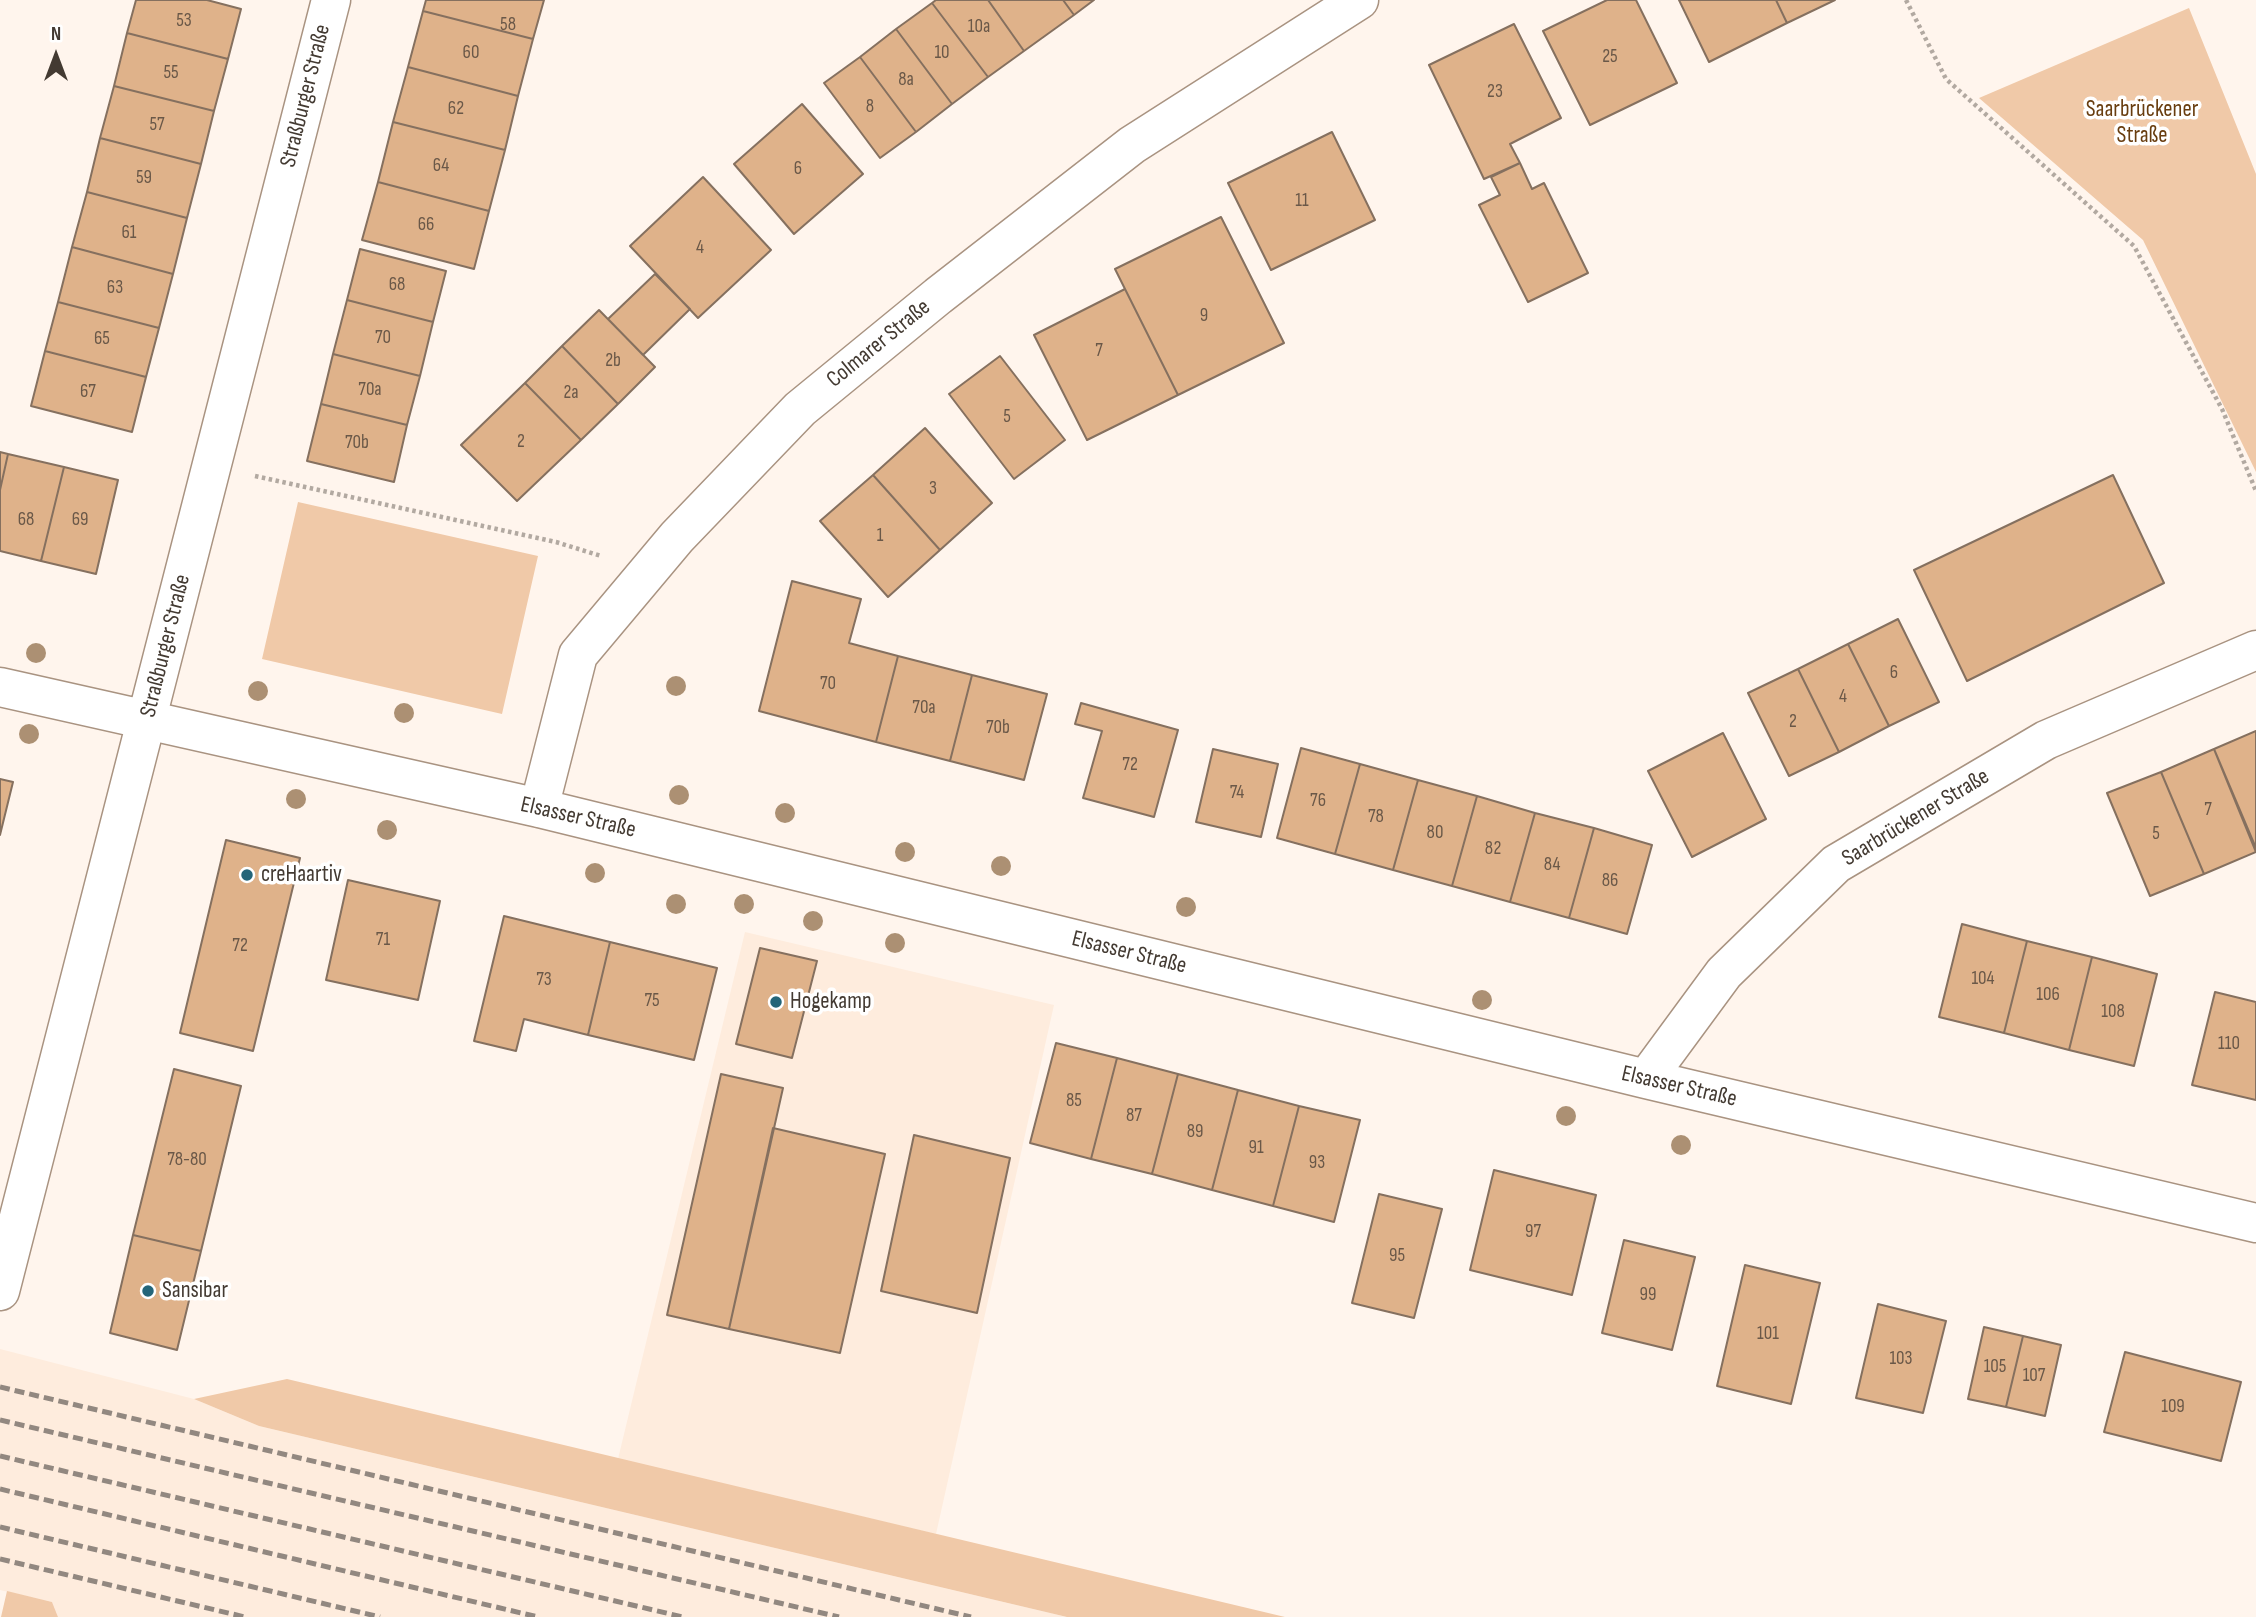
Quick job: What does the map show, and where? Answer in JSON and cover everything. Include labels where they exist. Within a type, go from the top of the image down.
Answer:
[{"type":"street","name":"Straßburger Straße","points":[[0,1292],[331,0]]},
{"type":"street","name":"Colmarer Straße","points":[[539,808],[578,655],[677,537],[800,409],[938,296],[1132,145],[1359,0]]},
{"type":"street","name":"Saarbrückener Straße","points":[[1646,1079],[1724,973],[1836,864],[2046,740],[2256,650]]},
{"type":"street","name":"Elsasser Straße","points":[[0,687],[539,808],[1646,1079],[2256,1223]]},
{"type":"path","points":[[1906,0],[1946,79],[2134,246],[2222,409],[2256,491]]},
{"type":"path","points":[[212,466],[556,542],[649,571]]},
{"type":"shaded area","points":[[745,932],[1054,1005],[936,1534],[618,1459]]},
{"type":"shaded area","points":[[0,1349],[194,1399],[259,1426],[1067,1617],[58,1617],[52,1602],[0,1590]]},
{"type":"green space","name":"Saarbrückener Straße","points":[[2189,8],[2256,174],[2256,472],[2143,240],[1979,98]]},
{"type":"green space","points":[[298,502],[538,556],[502,714],[262,659]]},
{"type":"green space","points":[[287,1379],[1285,1617],[1067,1617],[259,1426],[194,1399]]},
{"type":"green space","points":[[7,1591],[52,1602],[58,1617],[1,1617]]},
{"type":"building","points":[[136,0],[207,0],[241,9],[228,59],[127,33]]},
{"type":"building","points":[[426,0],[544,0],[533,39],[423,11]]},
{"type":"building","points":[[936,0],[988,0],[1024,51],[988,77],[932,3]]},
{"type":"building","points":[[988,0],[1063,0],[1074,15],[1024,51]]},
{"type":"building","points":[[1063,0],[1094,0],[1074,15]]},
{"type":"building","points":[[1607,0],[1636,0],[1677,83],[1590,125],[1543,31]]},
{"type":"building","points":[[1679,0],[1776,0],[1787,23],[1709,62]]},
{"type":"building","points":[[1776,0],[1835,0],[1787,23]]},
{"type":"building","points":[[932,3],[988,77],[952,104],[896,29]]},
{"type":"building","points":[[423,11],[533,39],[518,96],[408,67]]},
{"type":"building","points":[[1514,24],[1561,118],[1510,144],[1520,163],[1484,179],[1429,65]]},
{"type":"building","points":[[896,29],[952,104],[916,132],[860,57]]},
{"type":"building","points":[[127,33],[228,59],[214,111],[114,86]]},
{"type":"building","points":[[860,57],[916,132],[880,158],[824,83]]},
{"type":"building","points":[[408,67],[518,96],[505,150],[393,122]]},
{"type":"building","points":[[114,86],[214,111],[201,164],[100,138]]},
{"type":"building","points":[[802,104],[863,174],[794,234],[734,164]]},
{"type":"building","points":[[393,122],[505,150],[489,211],[378,182]]},
{"type":"building","points":[[1332,132],[1375,220],[1271,270],[1228,183]]},
{"type":"building","points":[[100,138],[201,164],[187,218],[87,192]]},
{"type":"building","points":[[1520,163],[1532,189],[1544,183],[1588,273],[1528,302],[1479,205],[1500,195],[1491,177]]},
{"type":"building","points":[[703,177],[771,250],[698,318],[630,246]]},
{"type":"building","points":[[378,182],[489,211],[474,269],[362,240]]},
{"type":"building","points":[[87,192],[187,218],[173,274],[72,247]]},
{"type":"building","points":[[1221,217],[1284,343],[1178,395],[1115,269]]},
{"type":"building","points":[[72,247],[173,274],[159,328],[58,302]]},
{"type":"building","points":[[360,249],[446,271],[433,322],[347,300]]},
{"type":"building","points":[[655,274],[690,309],[643,355],[608,319]]},
{"type":"building","points":[[1125,289],[1178,395],[1087,440],[1034,335]]},
{"type":"building","points":[[347,300],[433,322],[420,376],[333,354]]},
{"type":"building","points":[[58,302],[159,328],[146,377],[45,351]]},
{"type":"building","points":[[599,310],[655,367],[618,404],[562,346]]},
{"type":"building","points":[[562,346],[618,404],[581,440],[525,383]]},
{"type":"building","points":[[45,351],[146,377],[132,432],[31,406]]},
{"type":"building","points":[[333,354],[420,376],[407,425],[321,404]]},
{"type":"building","points":[[1000,356],[1065,440],[1014,479],[949,394]]},
{"type":"building","points":[[525,383],[581,440],[517,501],[461,445]]},
{"type":"building","points":[[321,404],[407,425],[394,482],[307,461]]},
{"type":"building","points":[[925,428],[992,503],[940,550],[873,475]]},
{"type":"building","points":[[0,452],[8,454],[0,490]]},
{"type":"building","points":[[8,454],[64,467],[41,561],[0,551],[0,490]]},
{"type":"building","points":[[64,467],[118,480],[96,574],[41,561]]},
{"type":"building","points":[[873,475],[940,550],[888,597],[820,521]]},
{"type":"building","points":[[2113,475],[2164,583],[1967,681],[1914,570]]},
{"type":"building","points":[[792,581],[861,599],[849,643],[898,656],[876,742],[759,711]]},
{"type":"building","points":[[1898,619],[1939,702],[1889,726],[1848,644]]},
{"type":"building","points":[[1848,644],[1889,726],[1839,752],[1798,669]]},
{"type":"building","points":[[898,656],[972,675],[950,761],[876,742]]},
{"type":"building","points":[[1798,669],[1839,752],[1789,776],[1748,693]]},
{"type":"building","points":[[972,675],[1047,694],[1024,780],[950,761]]},
{"type":"building","points":[[1081,703],[1178,730],[1154,817],[1083,798],[1102,731],[1075,724]]},
{"type":"building","points":[[2256,731],[2256,848],[2214,749]]},
{"type":"building","points":[[1723,733],[1766,819],[1692,857],[1648,771]]},
{"type":"building","points":[[1301,748],[1360,764],[1335,854],[1277,838]]},
{"type":"building","points":[[1213,749],[1278,764],[1261,837],[1196,822]]},
{"type":"building","points":[[2214,749],[2256,852],[2204,874],[2161,772]]},
{"type":"building","points":[[1360,764],[1418,780],[1393,870],[1335,854]]},
{"type":"building","points":[[2161,772],[2204,874],[2150,896],[2107,793]]},
{"type":"building","points":[[0,779],[13,782],[0,835]]},
{"type":"building","points":[[1418,780],[1477,796],[1452,886],[1393,870]]},
{"type":"building","points":[[1477,796],[1535,813],[1510,902],[1452,886]]},
{"type":"building","points":[[1535,813],[1594,828],[1569,918],[1510,902]]},
{"type":"building","points":[[1594,828],[1652,845],[1627,934],[1569,918]]},
{"type":"building","points":[[226,840],[300,858],[253,1051],[180,1033]]},
{"type":"building","points":[[348,880],[440,901],[418,1000],[326,980]]},
{"type":"building","points":[[504,916],[610,942],[588,1035],[524,1019],[516,1051],[474,1041]]},
{"type":"building","points":[[1962,924],[2027,941],[2004,1033],[1939,1017]]},
{"type":"building","points":[[2027,941],[2092,957],[2069,1050],[2004,1033]]},
{"type":"building","points":[[610,942],[717,968],[694,1060],[588,1035]]},
{"type":"building","name":"Hogekamp","points":[[760,948],[817,961],[792,1058],[736,1044]]},
{"type":"building","points":[[2092,957],[2157,974],[2134,1066],[2069,1050]]},
{"type":"building","points":[[2215,992],[2256,1002],[2256,1100],[2192,1085]]},
{"type":"building","points":[[1056,1043],[1117,1058],[1091,1159],[1030,1143]]},
{"type":"building","points":[[1117,1058],[1178,1074],[1152,1174],[1091,1159]]},
{"type":"building","points":[[174,1069],[241,1086],[201,1251],[133,1235]]},
{"type":"building","points":[[721,1074],[783,1088],[729,1329],[667,1315]]},
{"type":"building","points":[[1178,1074],[1238,1090],[1212,1190],[1152,1174]]},
{"type":"building","points":[[1238,1090],[1299,1106],[1273,1206],[1212,1190]]},
{"type":"building","points":[[1299,1106],[1360,1120],[1334,1222],[1273,1206]]},
{"type":"building","points":[[773,1128],[885,1154],[840,1353],[729,1329]]},
{"type":"building","points":[[914,1135],[1010,1158],[977,1313],[881,1291]]},
{"type":"building","points":[[1494,1170],[1596,1195],[1572,1295],[1470,1270]]},
{"type":"building","points":[[1379,1194],[1442,1209],[1414,1318],[1352,1303]]},
{"type":"building","points":[[133,1235],[201,1251],[177,1350],[110,1333]]},
{"type":"building","points":[[1624,1240],[1695,1257],[1672,1350],[1602,1333]]},
{"type":"building","points":[[1745,1265],[1820,1283],[1791,1404],[1717,1386]]},
{"type":"building","points":[[1878,1304],[1946,1321],[1923,1413],[1856,1398]]},
{"type":"building","points":[[1984,1327],[2023,1336],[2006,1407],[1968,1399]]},
{"type":"building","points":[[2023,1336],[2061,1345],[2045,1416],[2006,1407]]},
{"type":"building","points":[[2125,1352],[2241,1382],[2221,1461],[2104,1432]]},
{"type":"railway","points":[[0,1387],[971,1617]]},
{"type":"railway","points":[[0,1420],[839,1617]]},
{"type":"railway","points":[[0,1456],[683,1617]]},
{"type":"railway","points":[[0,1489],[538,1617]]},
{"type":"railway","points":[[0,1527],[380,1617]]},
{"type":"railway","points":[[0,1559],[245,1617]]},
{"type":"place","name":"creHaartiv","points":[[247,875]]},
{"type":"place","name":"Hogekamp","points":[[776,1002]]},
{"type":"place","name":"Sansibar","points":[[148,1291]]}]
